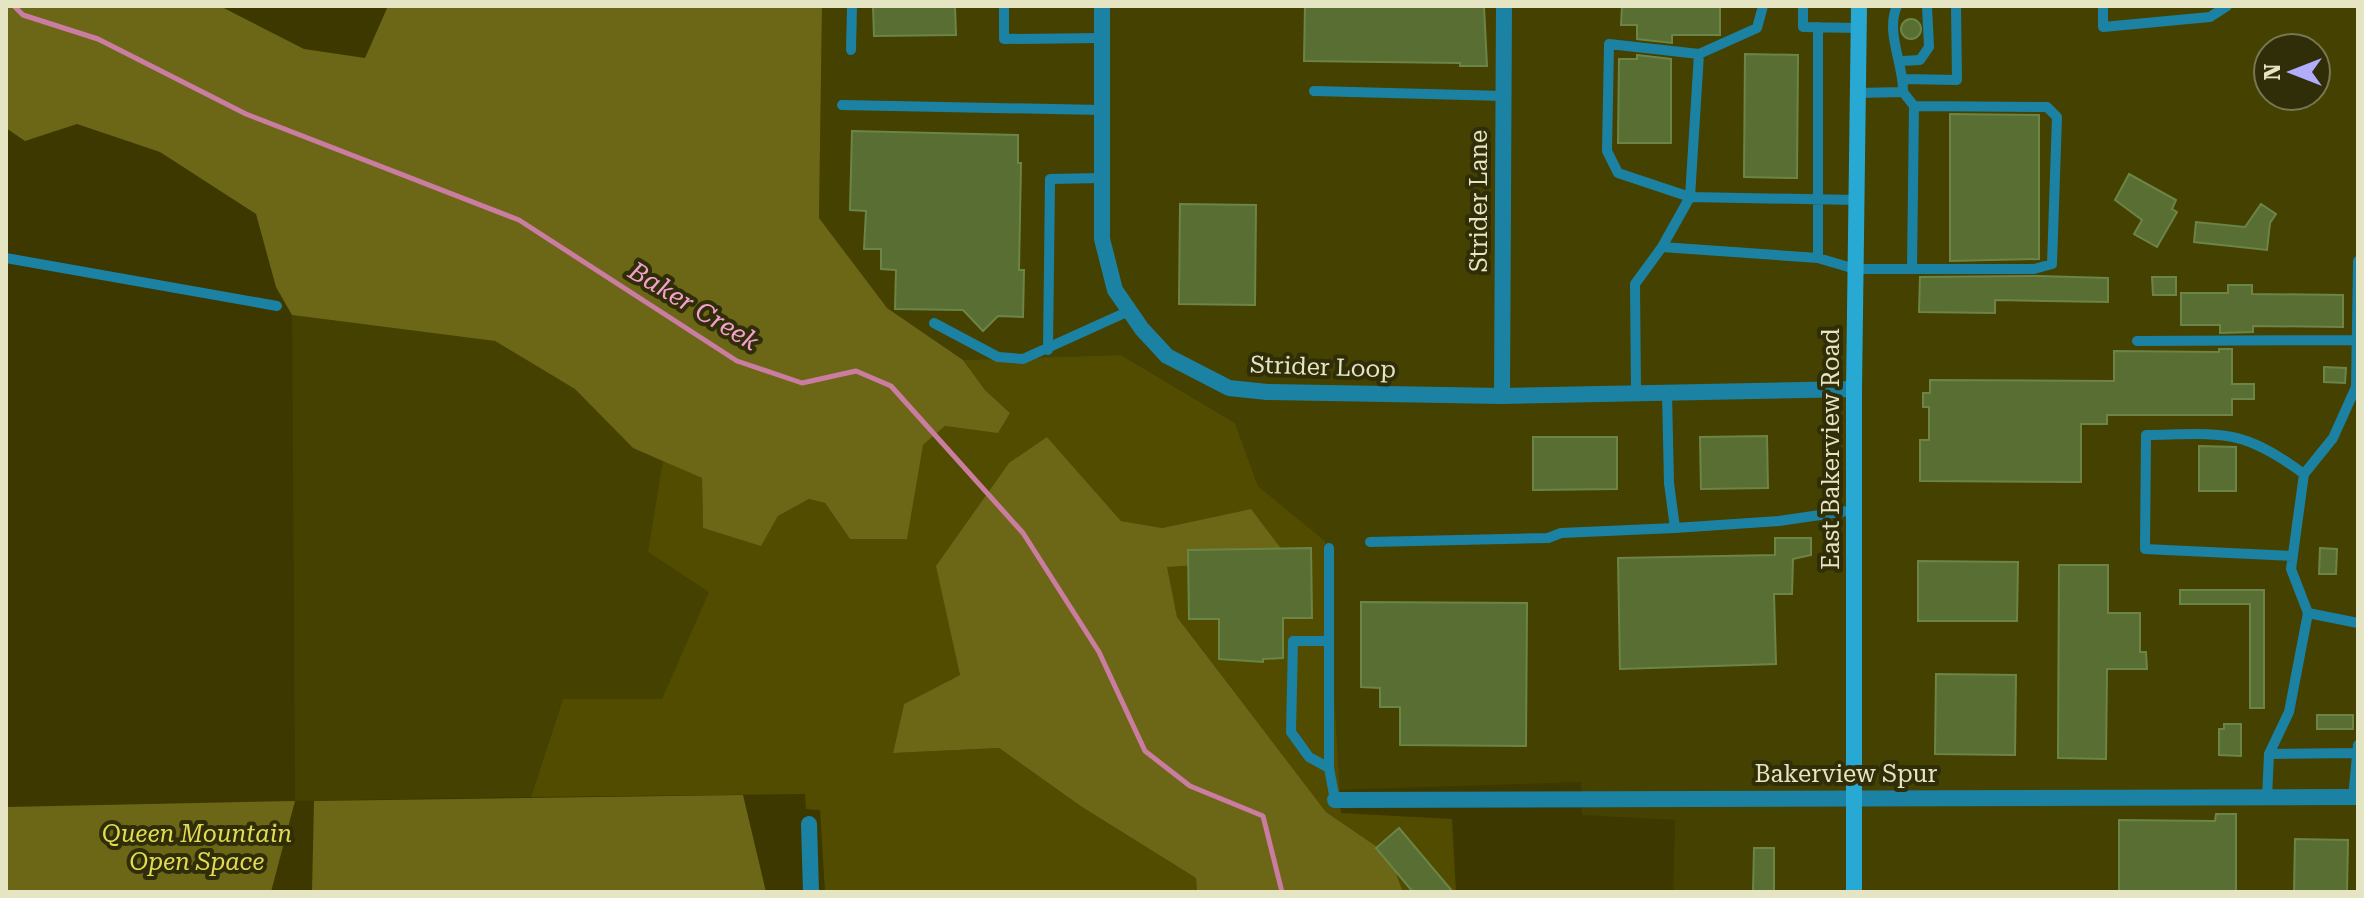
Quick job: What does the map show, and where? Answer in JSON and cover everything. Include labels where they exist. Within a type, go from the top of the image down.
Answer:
[{"type":"main road","name":"East Bakerview Road","points":[[1854,892],[1854,389],[1859,6]]},
{"type":"street","name":"Strider Loop","points":[[1102,6],[1102,239],[1115,290],[1167,356],[1229,388],[1502,396],[1854,389]]},
{"type":"street","name":"Strider Lane","points":[[1502,396],[1504,6]]},
{"type":"street","name":"Bakerview Spur","points":[[1335,800],[2356,798]]},
{"type":"street","points":[[809,824],[811,892]]},
{"type":"lane","points":[[851,50],[852,6]]},
{"type":"lane","points":[[1004,6],[1004,39],[1102,38]]},
{"type":"lane","points":[[1763,6],[1757,28],[1699,54],[1609,44],[1607,151],[1618,173],[1690,197],[1856,200]]},
{"type":"lane","points":[[1790,6],[1803,6],[1803,27],[1858,28]]},
{"type":"lane","points":[[1897,6],[1895,48],[1902,61],[1903,92],[1914,106],[1912,269]]},
{"type":"lane","points":[[1902,61],[1920,60],[1929,47],[1927,6]]},
{"type":"lane","points":[[1904,79],[1957,80],[1956,6]]},
{"type":"lane","points":[[2103,6],[2103,27],[2210,12],[2227,6]]},
{"type":"lane","points":[[1818,27],[1818,258]]},
{"type":"lane","points":[[1636,393],[1635,284],[1662,247],[1690,197],[1699,54]]},
{"type":"lane","points":[[1314,91],[1504,96]]},
{"type":"lane","points":[[1858,93],[1903,92]]},
{"type":"lane","points":[[842,105],[1102,110]]},
{"type":"lane","points":[[1662,247],[1818,258],[1855,269],[2034,269],[2052,264],[2057,117],[2047,107],[1914,106]]},
{"type":"lane","points":[[1048,350],[1050,179],[1102,178]]},
{"type":"lane","points":[[6,258],[277,306]]},
{"type":"lane","points":[[2267,798],[2269,754],[2289,712],[2308,613],[2291,569],[2304,474],[2347,415],[2356,387],[2358,261]]},
{"type":"lane","points":[[934,323],[998,357],[1023,359],[1129,311]]},
{"type":"lane","points":[[2137,341],[2357,340]]},
{"type":"lane","points":[[1667,393],[1669,483],[1675,528]]},
{"type":"lane","points":[[2293,556],[2145,549],[2146,435],[2237,435],[2253,440],[2304,474]]},
{"type":"lane","points":[[1370,542],[1548,538],[1561,533],[1779,521],[1854,510]]},
{"type":"lane","points":[[1329,548],[1329,768],[1335,800]]},
{"type":"lane","points":[[2308,613],[2358,623]]},
{"type":"lane","points":[[1329,641],[1293,641],[1291,732],[1309,757],[1329,768]]},
{"type":"lane","points":[[2269,754],[2357,749],[2356,798]]},
{"type":"shaded area","points":[[822,6],[2358,6],[2358,892],[1673,892],[1675,820],[1582,815],[1581,782],[1338,790],[1325,541],[1258,486],[1235,423],[1121,355],[963,360],[887,309],[819,218]]},
{"type":"shaded area","points":[[292,315],[495,341],[576,389],[633,448],[663,459],[648,552],[710,592],[662,699],[563,699],[531,797],[295,801]]},
{"type":"shaded area","points":[[1121,355],[1235,423],[1258,486],[1325,541],[1341,813],[1452,819],[1456,892],[1403,892],[1389,855],[1326,812],[1177,617],[1166,567],[1251,509],[1162,528],[1121,521],[1047,437],[937,566],[960,675],[904,704],[893,753],[999,748],[1082,807],[1196,878],[1197,892],[825,892],[820,810],[806,809],[805,794],[531,797],[563,699],[662,699],[709,592],[648,552],[663,459],[702,478],[703,528],[761,545],[778,516],[809,499],[825,503],[850,539],[923,445],[945,426],[998,432],[1010,413],[985,390],[963,360]]},
{"type":"green space","points":[[6,6],[220,6],[304,49],[365,58],[388,6],[822,6],[819,218],[887,308],[963,360],[985,390],[1010,413],[998,433],[945,426],[923,445],[907,539],[850,539],[825,503],[809,499],[778,516],[761,546],[703,528],[702,478],[633,448],[575,389],[495,341],[292,315],[276,287],[256,214],[160,152],[77,124],[25,141],[6,128]]},
{"type":"green space","points":[[1047,437],[1121,521],[1162,528],[1251,509],[1289,559],[1167,567],[1177,617],[1326,812],[1389,855],[1403,892],[1197,892],[1196,878],[1082,807],[999,748],[893,753],[904,704],[960,675],[936,566],[1009,463]]},
{"type":"green space","name":"Queen Mountain Open Space","points":[[743,795],[766,892],[312,892],[314,801]]},
{"type":"green space","name":"Queen Mountain Open Space","points":[[295,801],[271,892],[6,892],[6,807]]},
{"type":"building","points":[[873,6],[955,6],[956,35],[874,36]]},
{"type":"building","points":[[1305,6],[1484,7],[1487,66],[1304,61]]},
{"type":"building","points":[[1622,6],[1720,6],[1720,35],[1672,35],[1672,43],[1637,39],[1637,25],[1621,25]]},
{"type":"building","points":[[1911,19],[1918,22],[1921,29],[1918,36],[1911,39],[1904,36],[1901,29],[1904,22]]},
{"type":"building","points":[[1745,54],[1798,55],[1797,178],[1744,177]]},
{"type":"building","points":[[1637,55],[1671,59],[1671,143],[1618,143],[1619,59],[1637,59]]},
{"type":"building","points":[[1950,114],[2039,115],[2039,259],[1950,261]]},
{"type":"building","points":[[852,131],[1018,135],[1018,163],[1021,163],[1019,270],[1024,270],[1023,317],[998,316],[983,331],[963,310],[895,309],[896,270],[881,269],[881,249],[864,249],[866,211],[850,210]]},
{"type":"building","points":[[2129,174],[2176,200],[2172,209],[2177,212],[2157,247],[2134,234],[2142,220],[2115,200]]},
{"type":"building","points":[[1180,204],[1256,205],[1255,305],[1179,304]]},
{"type":"building","points":[[2261,204],[2276,214],[2270,223],[2267,250],[2194,242],[2196,222],[2245,227]]},
{"type":"building","points":[[1920,277],[2108,278],[2108,302],[1995,300],[1995,313],[1919,312]]},
{"type":"building","points":[[2152,277],[2176,277],[2176,295],[2153,295]]},
{"type":"building","points":[[2228,285],[2252,285],[2252,294],[2343,295],[2343,327],[2253,326],[2253,332],[2220,333],[2220,325],[2181,325],[2181,293],[2228,293]]},
{"type":"building","points":[[2219,349],[2232,349],[2232,384],[2254,384],[2254,399],[2232,399],[2232,415],[2107,415],[2107,424],[2081,424],[2081,482],[1920,481],[1920,440],[1929,440],[1929,407],[1923,407],[1923,393],[1930,393],[1930,380],[2114,381],[2114,351],[2219,352]]},
{"type":"building","points":[[2324,367],[2346,368],[2345,383],[2324,382]]},
{"type":"building","points":[[1767,436],[1768,488],[1701,489],[1700,437]]},
{"type":"building","points":[[1533,437],[1617,437],[1617,489],[1533,490]]},
{"type":"building","points":[[2199,446],[2236,447],[2236,491],[2199,491]]},
{"type":"building","points":[[1775,538],[1811,538],[1811,555],[1793,559],[1792,594],[1774,594],[1776,664],[1620,669],[1618,558],[1775,555]]},
{"type":"building","points":[[1311,548],[1312,618],[1283,618],[1283,658],[1263,659],[1263,662],[1219,659],[1219,619],[1189,619],[1188,550]]},
{"type":"building","points":[[2320,548],[2337,549],[2336,574],[2319,574]]},
{"type":"building","points":[[1918,561],[2018,562],[2017,621],[1918,621]]},
{"type":"building","points":[[2059,565],[2108,565],[2108,613],[2140,613],[2140,652],[2146,652],[2147,669],[2107,669],[2106,759],[2058,758]]},
{"type":"building","points":[[2180,590],[2264,590],[2264,708],[2250,708],[2250,604],[2180,604]]},
{"type":"building","points":[[1361,602],[1527,603],[1526,746],[1400,745],[1400,707],[1380,707],[1380,688],[1361,687]]},
{"type":"building","points":[[1936,674],[2016,675],[2015,755],[1935,754]]},
{"type":"building","points":[[2317,715],[2353,715],[2353,729],[2317,729]]},
{"type":"building","points":[[2224,724],[2241,724],[2241,756],[2219,755],[2219,729],[2224,729]]},
{"type":"building","points":[[2216,814],[2236,814],[2236,892],[2119,892],[2119,820],[2215,821]]},
{"type":"building","points":[[1399,828],[1453,892],[1413,892],[1376,848]]},
{"type":"building","points":[[2295,839],[2348,840],[2347,892],[2294,892]]},
{"type":"building","points":[[1754,848],[1774,848],[1774,892],[1753,892]]},
{"type":"waterway","name":"Baker Creek","points":[[14,6],[23,15],[98,39],[246,114],[519,220],[737,361],[802,383],[856,371],[891,386],[1023,533],[1099,652],[1145,751],[1190,786],[1263,816],[1282,892]]}]
